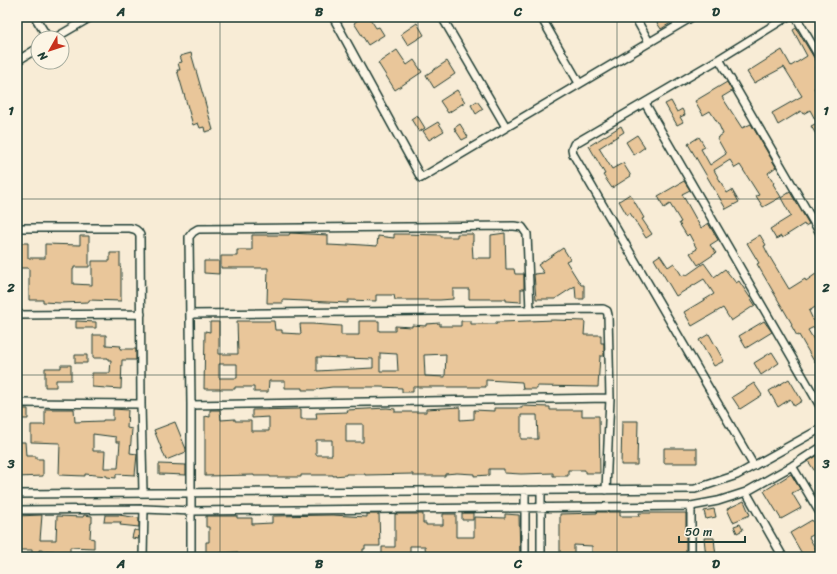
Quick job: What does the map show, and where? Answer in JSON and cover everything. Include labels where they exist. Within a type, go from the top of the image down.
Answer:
[{"type":"street","points":[[35,17],[43,30]]},
{"type":"street","points":[[69,30],[91,17]]},
{"type":"street","points":[[333,17],[421,178],[692,17]]},
{"type":"street","points":[[442,17],[506,127]]},
{"type":"street","points":[[541,17],[579,83]]},
{"type":"street","points":[[634,17],[649,42]]},
{"type":"street","points":[[754,466],[573,154],[572,149],[574,144],[719,59],[787,17]]},
{"type":"street","points":[[796,17],[820,58]]},
{"type":"street","points":[[17,61],[30,53]]},
{"type":"street","points":[[719,59],[820,233]]},
{"type":"street","points":[[645,103],[820,406]]},
{"type":"street","points":[[191,557],[191,314],[189,237],[193,232],[198,229],[522,227],[527,234],[530,310]]},
{"type":"street","points":[[17,228],[130,228],[137,230],[140,235],[143,493]]},
{"type":"street","points":[[191,314],[603,309],[607,311],[610,398],[606,490]]},
{"type":"street","points":[[17,315],[141,314]]},
{"type":"street","points":[[191,405],[610,398]]},
{"type":"street","points":[[17,403],[141,404]]},
{"type":"street","points":[[17,494],[694,489],[738,475],[820,429]]},
{"type":"street","points":[[17,510],[144,509],[192,511],[691,506],[718,501],[746,492],[820,448]]},
{"type":"street","points":[[792,466],[820,513]]},
{"type":"street","points":[[525,490],[525,557]]},
{"type":"street","points":[[541,490],[541,557]]},
{"type":"street","points":[[746,492],[783,557]]},
{"type":"street","points":[[691,506],[691,557]]},
{"type":"street","points":[[142,557],[144,509]]},
{"type":"building","points":[[362,17],[369,17],[376,28],[379,27],[384,35],[368,45],[354,23]]},
{"type":"building","points":[[653,17],[680,17],[661,29]]},
{"type":"building","points":[[417,23],[424,35],[408,45],[401,34]]},
{"type":"building","points":[[796,28],[816,61],[820,63],[820,66],[815,68],[820,76],[820,85],[814,88],[820,98],[820,141],[811,126],[817,123],[810,110],[803,114],[801,111],[778,125],[772,113],[802,96],[784,67],[754,83],[747,72],[782,50],[791,66],[807,56],[793,30]]},
{"type":"building","points":[[397,50],[407,65],[414,60],[422,72],[395,90],[378,63]]},
{"type":"building","points":[[191,53],[213,130],[205,132],[204,127],[200,128],[198,123],[193,125],[177,70],[180,70],[178,63],[182,62],[180,56]]},
{"type":"building","points":[[447,61],[455,74],[434,88],[426,75]]},
{"type":"building","points":[[727,82],[732,91],[722,97],[742,128],[751,124],[776,167],[768,173],[781,197],[763,207],[756,196],[759,195],[740,165],[735,168],[730,160],[714,170],[727,193],[732,190],[739,202],[726,209],[688,144],[699,137],[705,147],[701,149],[710,165],[726,154],[717,138],[723,134],[719,125],[710,111],[703,115],[695,101]]},
{"type":"building","points":[[457,90],[465,102],[448,113],[440,101]]},
{"type":"building","points":[[477,101],[483,109],[476,114],[471,105]]},
{"type":"building","points":[[671,101],[677,112],[682,109],[685,115],[680,117],[683,122],[677,125],[665,104]]},
{"type":"building","points":[[417,115],[425,128],[419,132],[411,119]]},
{"type":"building","points":[[438,122],[444,131],[429,140],[423,131]]},
{"type":"building","points":[[460,124],[468,137],[462,140],[454,128]]},
{"type":"building","points":[[621,126],[624,132],[599,148],[612,169],[623,163],[631,176],[612,188],[603,175],[605,174],[589,146]]},
{"type":"building","points":[[637,135],[645,147],[634,155],[626,142]]},
{"type":"building","points":[[684,181],[690,190],[682,194],[701,228],[708,223],[718,240],[710,245],[716,253],[698,265],[690,253],[697,249],[689,234],[687,236],[679,223],[681,222],[670,204],[664,208],[658,196]]},
{"type":"building","points":[[790,192],[809,224],[805,226],[804,224],[782,238],[781,236],[776,239],[770,229],[791,216],[781,198]]},
{"type":"building","points":[[630,194],[644,218],[642,219],[652,234],[646,238],[630,213],[627,215],[619,201]]},
{"type":"building","points":[[290,233],[328,235],[328,245],[348,246],[348,244],[377,246],[378,236],[394,238],[394,234],[441,235],[441,237],[457,237],[457,234],[473,234],[473,258],[491,258],[491,235],[505,233],[506,269],[514,269],[515,274],[524,274],[524,289],[521,289],[521,302],[506,301],[506,299],[469,299],[469,289],[453,289],[453,299],[440,300],[395,300],[394,295],[376,295],[376,301],[348,300],[348,303],[283,300],[283,303],[267,303],[268,268],[221,268],[221,256],[237,256],[237,250],[252,250],[252,235],[289,235]]},
{"type":"building","points":[[760,235],[766,245],[764,246],[768,254],[789,289],[805,279],[806,281],[820,271],[820,304],[809,311],[816,326],[808,330],[817,345],[820,343],[820,360],[815,363],[799,335],[797,336],[791,325],[792,324],[757,264],[759,263],[747,243]]},
{"type":"building","points":[[80,236],[89,236],[89,267],[74,267],[73,284],[92,285],[92,261],[110,261],[110,253],[120,253],[121,301],[89,300],[89,302],[60,303],[43,302],[43,300],[29,300],[29,268],[17,268],[17,243],[28,243],[28,258],[45,258],[45,244],[80,245]]},
{"type":"building","points":[[563,248],[570,259],[566,261],[581,285],[584,285],[584,299],[576,299],[575,286],[555,299],[536,299],[534,274],[544,273],[538,265]]},
{"type":"building","points":[[660,255],[668,267],[674,263],[682,276],[687,275],[704,263],[714,277],[725,269],[736,283],[739,281],[755,305],[731,321],[723,308],[692,326],[684,312],[714,294],[704,279],[676,296],[654,259]]},
{"type":"building","points":[[204,261],[219,261],[219,274],[204,273]]},
{"type":"building","points":[[554,320],[585,321],[584,335],[601,335],[601,343],[604,343],[604,356],[600,356],[598,387],[537,386],[537,389],[523,389],[522,382],[486,380],[486,387],[413,387],[413,392],[402,392],[402,388],[380,387],[332,387],[317,390],[302,390],[302,388],[285,388],[285,381],[269,381],[268,392],[254,392],[254,387],[235,387],[235,389],[204,389],[205,331],[210,332],[210,322],[219,322],[219,354],[238,354],[237,321],[274,321],[275,330],[282,330],[282,333],[301,334],[300,324],[341,326],[341,335],[359,335],[359,321],[379,321],[379,331],[395,331],[395,326],[412,327],[412,325],[426,326],[426,324],[440,323],[440,326],[461,326],[461,321],[471,321],[471,324],[496,324],[496,322]],"holes":[[[380,353],[397,354],[398,371],[380,371]],[[446,354],[445,377],[425,376],[424,355]],[[317,357],[373,359],[373,368],[317,371]],[[219,364],[237,364],[237,378],[219,378]]]},
{"type":"building","points":[[76,321],[96,322],[96,328],[76,328]]},
{"type":"building","points":[[764,321],[772,332],[746,348],[739,336]]},
{"type":"building","points":[[709,334],[724,361],[714,366],[699,340]]},
{"type":"building","points":[[93,335],[106,335],[106,345],[121,346],[120,349],[136,349],[136,360],[122,360],[121,389],[92,387],[92,373],[110,373],[111,360],[108,360],[108,358],[93,358]]},
{"type":"building","points":[[772,352],[779,363],[761,375],[754,363]]},
{"type":"building","points":[[75,355],[87,355],[87,363],[75,363]]},
{"type":"building","points":[[61,365],[71,365],[71,380],[56,380],[56,387],[45,387],[45,368],[61,368]]},
{"type":"building","points":[[789,379],[802,401],[794,406],[790,399],[778,407],[769,391]]},
{"type":"building","points":[[754,383],[762,395],[740,409],[732,397]]},
{"type":"building","points":[[522,406],[550,407],[550,410],[582,410],[582,416],[599,416],[600,473],[585,473],[585,470],[568,470],[568,476],[553,476],[553,473],[504,473],[504,469],[489,469],[489,475],[474,476],[474,474],[457,473],[445,474],[445,476],[413,476],[413,474],[346,474],[333,476],[301,475],[301,477],[270,477],[254,475],[205,476],[205,416],[210,417],[210,410],[220,410],[221,420],[235,419],[235,421],[251,421],[251,431],[269,431],[269,417],[252,418],[252,410],[301,409],[301,419],[317,419],[316,413],[348,412],[347,410],[387,408],[395,409],[395,412],[426,412],[426,409],[460,407],[460,420],[474,419],[474,410],[494,411],[494,408],[522,408]],"holes":[[[521,415],[537,415],[538,439],[521,439]],[[346,424],[363,424],[363,442],[346,442]],[[316,440],[332,440],[332,455],[316,455]]]},
{"type":"building","points":[[17,409],[28,409],[28,419],[17,419]]},
{"type":"building","points":[[45,409],[74,409],[75,422],[113,420],[113,409],[128,410],[127,428],[132,429],[130,453],[137,454],[135,475],[116,474],[116,478],[85,474],[85,476],[59,475],[60,443],[31,442],[31,425],[45,425]],"holes":[[[93,434],[116,437],[116,442],[120,442],[118,468],[104,468],[105,451],[93,451]]]},
{"type":"building","points":[[622,421],[638,421],[637,465],[621,465]]},
{"type":"building","points":[[175,422],[186,452],[166,460],[154,430]]},
{"type":"building","points":[[17,442],[25,442],[26,456],[36,456],[36,459],[43,459],[43,476],[17,477]]},
{"type":"building","points":[[664,448],[697,448],[697,463],[664,463]]},
{"type":"building","points":[[820,454],[820,479],[808,461]]},
{"type":"building","points":[[159,464],[186,465],[186,475],[159,474]]},
{"type":"building","points":[[791,474],[800,489],[792,493],[801,508],[781,519],[764,491]]},
{"type":"building","points":[[744,501],[750,515],[733,522],[727,509]]},
{"type":"building","points":[[714,509],[716,517],[706,519],[704,511]]},
{"type":"building","points":[[620,512],[620,516],[640,516],[639,513],[686,513],[686,557],[640,557],[640,555],[622,555],[622,557],[592,557],[592,546],[574,545],[574,557],[560,557],[560,514]]},
{"type":"building","points":[[462,513],[473,513],[473,520],[462,520]]},
{"type":"building","points":[[367,514],[379,514],[380,546],[365,546],[365,549],[363,549],[363,557],[237,557],[237,552],[219,553],[219,557],[206,557],[206,542],[209,542],[209,527],[206,527],[206,516],[237,516],[237,518],[252,518],[252,524],[272,523],[272,516],[332,515],[367,517]]},
{"type":"building","points":[[395,514],[423,514],[423,523],[426,523],[426,525],[443,525],[443,514],[456,514],[456,537],[474,537],[474,517],[505,518],[505,514],[519,515],[520,557],[426,557],[425,546],[410,546],[410,557],[382,557],[382,547],[395,547]]},
{"type":"building","points":[[42,515],[40,540],[56,540],[57,516],[92,516],[90,538],[94,539],[94,548],[70,547],[70,553],[54,553],[54,551],[39,550],[39,557],[32,557],[32,550],[17,550],[17,516]]},
{"type":"building","points":[[105,515],[119,515],[139,518],[139,527],[120,525],[121,522],[104,522]]},
{"type":"building","points":[[812,520],[819,532],[809,537],[820,557],[804,557],[790,533]]},
{"type":"building","points":[[740,524],[743,530],[737,533],[734,526]]},
{"type":"building","points":[[134,530],[139,531],[138,539],[132,538]]},
{"type":"building","points":[[704,538],[714,538],[716,557],[706,557]]}]
